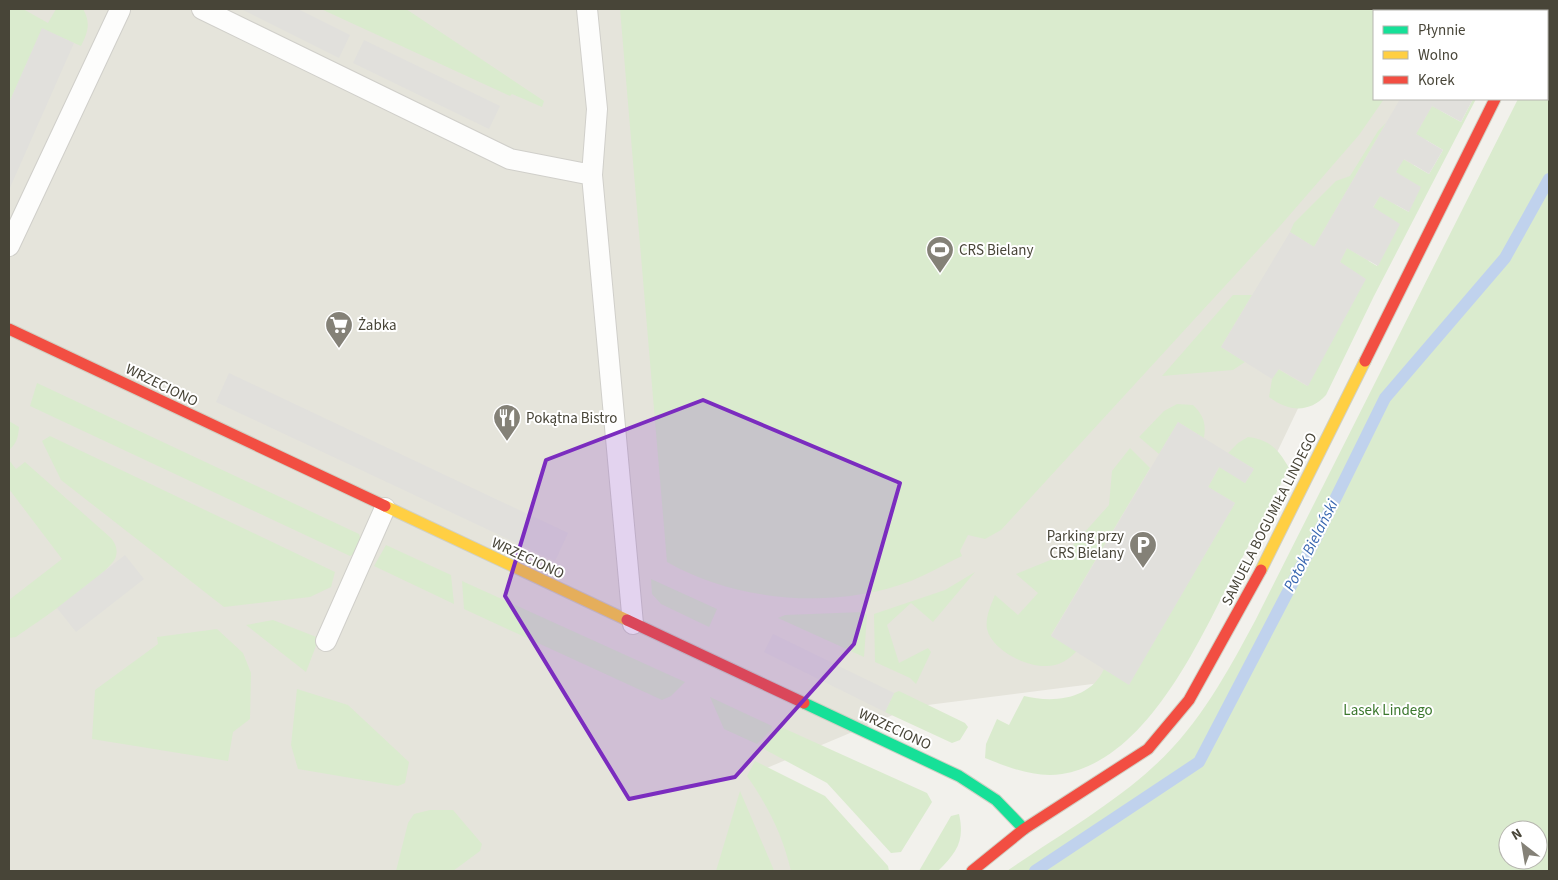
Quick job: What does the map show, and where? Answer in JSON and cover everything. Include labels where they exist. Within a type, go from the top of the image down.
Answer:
[{"type":"street","name":"SAMUELA BOGUMIŁA LINDEGO","points":[[972,871],[1024,829],[1148,749],[1181,711],[1199,686],[1250,592],[1495,100]]},
{"type":"street","name":"WRZECIONO","points":[[9,329],[385,508],[959,776],[996,800],[1024,829]]},
{"type":"lane","points":[[9,246],[121,9]]},
{"type":"lane","points":[[202,9],[510,159],[592,175]]},
{"type":"lane","points":[[587,9],[597,109],[592,175],[633,624]]},
{"type":"lane","points":[[326,641],[385,508]]},
{"type":"highlighted area","points":[[703,400],[900,483],[854,644],[735,777],[629,799],[505,596],[546,460]]},
{"type":"shaded area","points":[[9,9],[1489,9],[1373,10],[1373,100],[1446,100],[1171,674],[912,707],[762,770],[884,871],[9,871]]},
{"type":"shaded area","points":[[241,9],[298,9],[350,35],[339,58]]},
{"type":"shaded area","points":[[42,28],[74,43],[9,190],[9,103]]},
{"type":"shaded area","points":[[364,40],[500,106],[489,129],[353,63]]},
{"type":"shaded area","points":[[1399,100],[1472,100],[1461,122],[1432,106],[1416,134],[1443,150],[1429,174],[1404,159],[1396,172],[1421,187],[1409,212],[1380,196],[1373,207],[1400,224],[1378,266],[1347,248],[1340,262],[1366,279],[1308,386],[1279,369],[1272,379],[1221,347],[1290,232],[1314,247]]},
{"type":"shaded area","points":[[229,373],[568,533],[555,561],[216,402]]},
{"type":"shaded area","name":"Parking przy CRS Bielany","points":[[1178,422],[1254,469],[1245,483],[1219,467],[1208,487],[1235,503],[1129,685],[1051,636]]},
{"type":"shaded area","points":[[125,555],[144,579],[76,632],[57,608]]},
{"type":"shaded area","points":[[773,634],[894,693],[885,712],[764,652]]},
{"type":"green space","points":[[9,9],[23,9],[48,23],[56,9],[83,9],[88,23],[87,32],[81,46],[42,29],[9,103]]},
{"type":"green space","points":[[321,9],[406,9],[544,101],[542,107],[512,94],[510,96]]},
{"type":"green space","name":"CRS Bielany","points":[[620,9],[1417,9],[1373,10],[1373,100],[1383,100],[1359,135],[1280,226],[1001,530],[985,539],[968,535],[960,551],[962,556],[911,581],[882,590],[851,596],[787,597],[755,593],[724,586],[694,575],[667,562]]},
{"type":"green space","points":[[1452,9],[1520,9],[1520,10]]},
{"type":"green space","name":"Lasek Lindego","points":[[1549,36],[1549,871],[1007,871],[1101,808],[1153,767],[1184,735],[1198,717],[1234,660],[1517,100],[1548,100]]},
{"type":"green space","points":[[1472,100],[1475,100],[1374,296],[1326,395],[1305,408],[1290,408],[1276,402],[1269,397],[1272,379],[1278,369],[1307,386],[1365,279],[1340,262],[1347,248],[1377,266],[1373,208],[1380,196],[1409,212],[1396,172],[1403,159],[1429,174],[1443,150],[1416,134],[1432,106],[1461,122]]},
{"type":"green space","points":[[1386,123],[1314,247],[1290,232],[1294,223],[1336,181],[1350,176],[1378,131]]},
{"type":"green space","points":[[1233,295],[1252,295],[1221,347],[1245,362],[1233,370],[1162,376]]},
{"type":"green space","points":[[37,383],[359,534],[361,540],[354,554],[350,556],[30,406]]},
{"type":"green space","points":[[1177,404],[1193,405],[1197,409],[1202,416],[1205,428],[1204,438],[1178,422],[1159,454],[1139,437],[1164,411]]},
{"type":"green space","points":[[9,421],[19,427],[17,440],[9,450]]},
{"type":"green space","points":[[50,436],[335,572],[331,587],[310,597],[224,607],[61,480],[42,441]]},
{"type":"green space","points":[[1248,437],[1262,440],[1273,446],[1289,468],[1201,638],[1164,698],[1142,725],[1118,748],[1091,765],[1062,774],[1042,775],[1032,773],[1013,769],[985,758],[986,744],[997,719],[1009,725],[1024,696],[1047,699],[1070,697],[1090,687],[1104,669],[1129,684],[1235,503],[1208,487],[1220,466],[1245,483],[1254,469],[1228,453],[1238,443]]},
{"type":"green space","points":[[1130,448],[1150,468],[1051,635],[1077,651],[1063,662],[1051,666],[1029,664],[1011,656],[996,644],[990,637],[987,629],[990,607],[995,595],[1018,615],[1038,593],[1016,574],[1065,554],[1109,505],[1112,471]]},
{"type":"green space","points":[[9,460],[16,469],[25,462],[111,538],[117,551],[112,563],[88,585],[16,637],[9,638],[9,600],[62,559],[9,489]]},
{"type":"green space","points":[[386,545],[451,575],[454,604],[374,566]]},
{"type":"green space","points":[[975,572],[933,622],[911,603],[887,625],[899,663],[928,648],[931,652],[916,684],[910,678],[875,662],[874,614],[945,590]]},
{"type":"green space","points":[[651,579],[717,609],[709,627],[661,604],[652,594]]},
{"type":"green space","points":[[462,581],[685,682],[671,696],[662,700],[464,609]]},
{"type":"green space","points":[[863,612],[867,615],[864,657],[778,618],[785,615]]},
{"type":"green space","points":[[273,620],[319,638],[306,672],[246,625]]},
{"type":"green space","points":[[217,629],[243,653],[251,673],[250,719],[233,732],[228,761],[92,739],[95,690],[158,644],[157,637]]},
{"type":"green space","points":[[297,689],[348,705],[409,762],[405,783],[398,786],[298,769],[291,745]]},
{"type":"green space","points":[[899,691],[965,723],[968,727],[960,740],[952,743],[885,712],[894,693]]},
{"type":"green space","points":[[710,697],[772,726],[771,730],[757,744],[724,729]]},
{"type":"green space","points":[[781,727],[927,793],[932,802],[901,852],[891,853],[827,783],[762,748]]},
{"type":"green space","points":[[755,761],[825,796],[888,866],[889,871],[791,871],[784,846],[774,822],[747,776]]},
{"type":"green space","points":[[740,791],[773,868],[774,871],[716,871]]},
{"type":"green space","points":[[430,810],[453,810],[482,844],[480,851],[453,871],[396,871],[408,823],[414,814]]},
{"type":"green space","points":[[959,814],[961,832],[955,852],[938,871],[919,871],[951,816]]},
{"type":"waterway","name":"Potok Bielański","points":[[1035,871],[1199,762],[1316,538],[1385,398],[1505,258],[1549,179]]},
{"type":"traffic: fast","points":[[804,703],[959,776],[996,800],[1024,829]]},
{"type":"traffic: slow","points":[[1261,570],[1365,361]]},
{"type":"traffic: slow","points":[[385,506],[627,620]]},
{"type":"traffic: jam","points":[[1365,361],[1495,100]]},
{"type":"traffic: jam","points":[[9,329],[385,506]]},
{"type":"traffic: jam","points":[[972,871],[1024,829],[1148,749],[1189,700],[1261,570]]},
{"type":"traffic: jam","points":[[627,620],[804,703]]},
{"type":"place","name":"CRS Bielany","points":[[940,274]]},
{"type":"place","name":"Żabka","points":[[339,349]]},
{"type":"place","name":"Pokątna Bistro","points":[[507,442]]},
{"type":"place","name":"Parking przy CRS Bielany","points":[[1143,569]]}]
